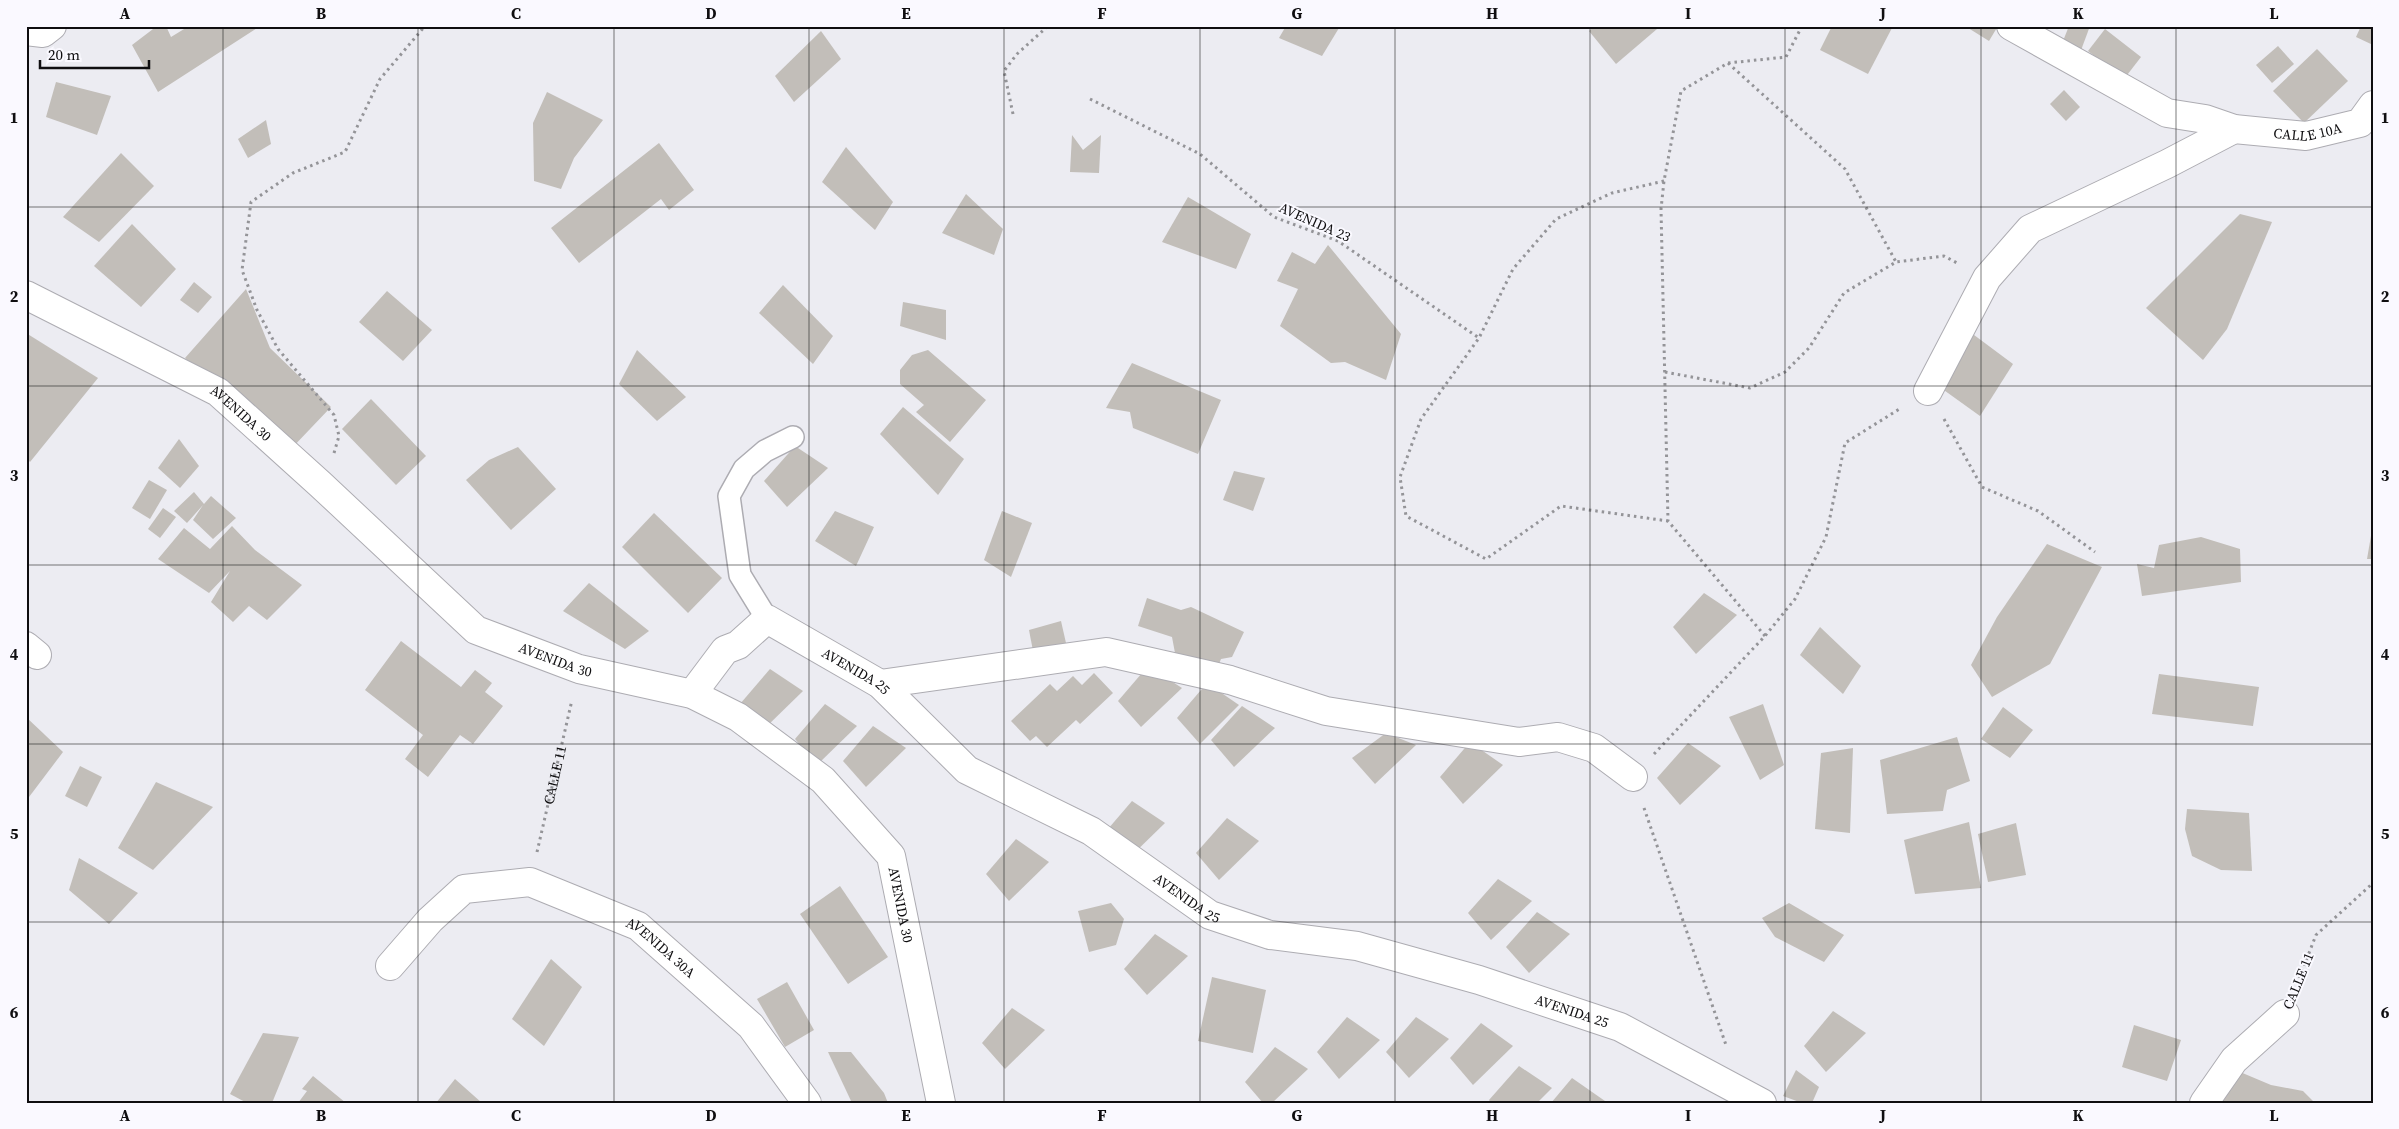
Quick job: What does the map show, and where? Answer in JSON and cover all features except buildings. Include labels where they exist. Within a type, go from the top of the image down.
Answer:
[{"type":"street","points":[[26,31],[43,33],[52,26]]},
{"type":"street","name":"CALLE 10A","points":[[2012,26],[2166,113],[2205,119],[2234,129],[2306,136],[2360,123],[2373,105]]},
{"type":"street","points":[[1928,391],[1987,278],[2030,229],[2167,164],[2234,129]]},
{"type":"street","name":"AVENIDA 30","points":[[26,295],[218,392],[320,484],[476,630],[579,669],[692,694],[738,717],[823,780],[891,856],[941,1103]]},
{"type":"street","points":[[692,694],[725,650],[738,645],[767,619]]},
{"type":"street","name":"AVENIDA 25","points":[[767,619],[880,684],[967,770],[1091,831],[1210,915],[1270,935],[1357,946],[1479,980],[1620,1027],[1752,1097]]},
{"type":"street","points":[[880,684],[1106,652],[1230,680],[1326,711],[1519,742],[1558,737],[1594,748],[1633,777]]},
{"type":"street","name":"AVENIDA 30A","points":[[390,966],[430,920],[464,889],[530,882],[638,926],[752,1026],[807,1103]]},
{"type":"street","name":"CALLE 11","points":[[2204,1103],[2234,1060],[2285,1014]]},
{"type":"lane","points":[[767,619],[740,575],[729,496],[744,469],[765,451],[793,437]]},
{"type":"path","points":[[320,484],[340,436],[334,415],[278,349],[257,310],[242,270],[252,202],[293,173],[345,152],[380,79],[425,26]]},
{"type":"path","points":[[1013,114],[1004,71],[1017,54],[1048,26]]},
{"type":"path","points":[[1765,636],[1668,521],[1662,209],[1664,181],[1681,91],[1728,63],[1786,57],[1802,26]]},
{"type":"path","points":[[1728,63],[1845,169],[1896,262]]},
{"type":"path","name":"AVENIDA 23","points":[[1090,99],[1200,154],[1274,217],[1338,241],[1479,338]]},
{"type":"path","points":[[1664,181],[1612,192],[1556,219],[1513,269],[1479,338],[1421,419],[1400,477],[1406,516],[1486,559],[1561,506],[1668,521]]},
{"type":"path","points":[[1665,372],[1750,388],[1785,372],[1809,348],[1844,294],[1896,262],[1944,256],[1987,278]]},
{"type":"path","points":[[1752,1097],[1633,777],[1765,636],[1795,599],[1826,538],[1845,443],[1928,391],[1982,487],[2038,511],[2095,552]]},
{"type":"path","name":"CALLE 11","points":[[530,882],[579,669]]},
{"type":"path","name":"CALLE 11","points":[[2285,1014],[2316,936],[2373,883]]}]
